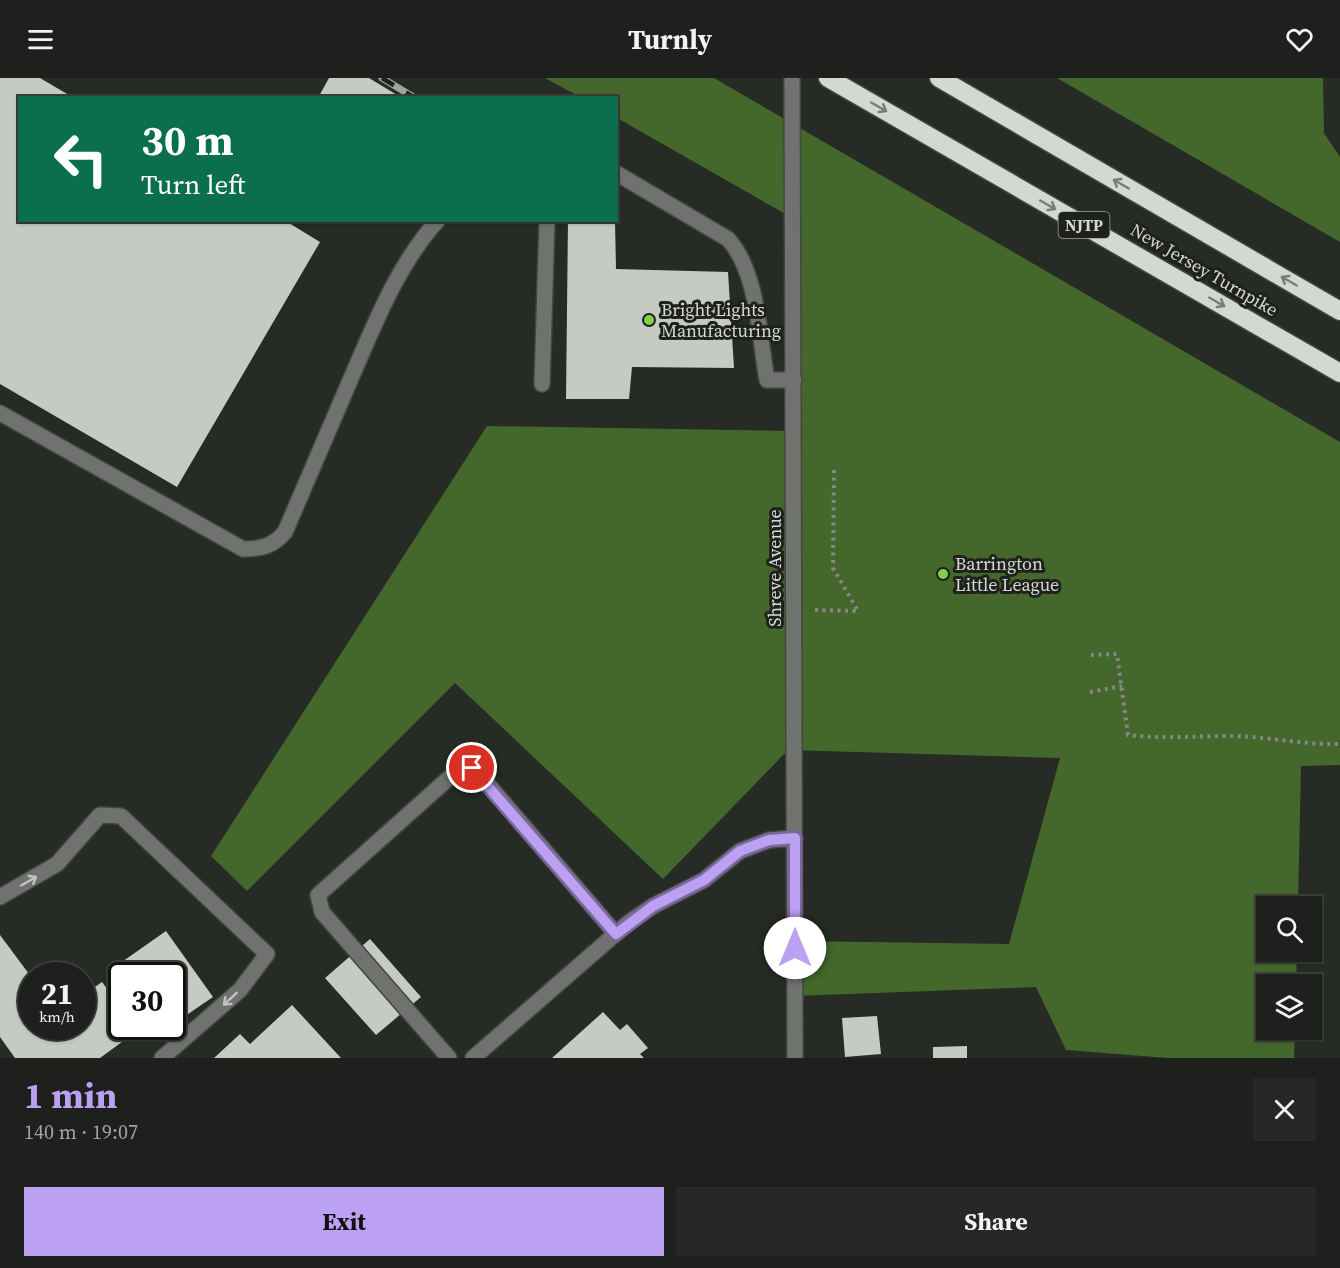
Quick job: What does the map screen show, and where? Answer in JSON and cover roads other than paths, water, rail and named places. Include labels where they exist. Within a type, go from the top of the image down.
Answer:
[{"type":"highway","name":"New Jersey Turnpike","points":[[828,78],[1340,373]]},
{"type":"highway","name":"New Jersey Turnpike","points":[[939,78],[1340,311]]},
{"type":"street","name":"Shreve Avenue","points":[[792,78],[795,1058]]},
{"type":"street","points":[[618,174],[728,239],[740,252],[748,273],[767,380],[794,380]]},
{"type":"street","points":[[0,413],[243,549],[267,547],[278,541],[285,532],[388,296],[428,231],[436,222]]},
{"type":"street","points":[[542,384],[547,222]]},
{"type":"street","points":[[449,1058],[322,912],[318,895],[459,769],[466,766],[472,768],[485,781],[616,934]]},
{"type":"street","points":[[0,897],[57,864],[100,815],[121,816],[267,954],[240,990],[162,1058]]},
{"type":"street","points":[[473,1058],[616,934],[653,906],[704,880],[740,851],[769,840],[795,838]]},
{"type":"railway","points":[[382,78],[412,96]]},
{"type":"place","name":"Bright Lights Manufacturing","points":[[649,320]]},
{"type":"place","name":"Barrington Little League","points":[[943,574]]}]
